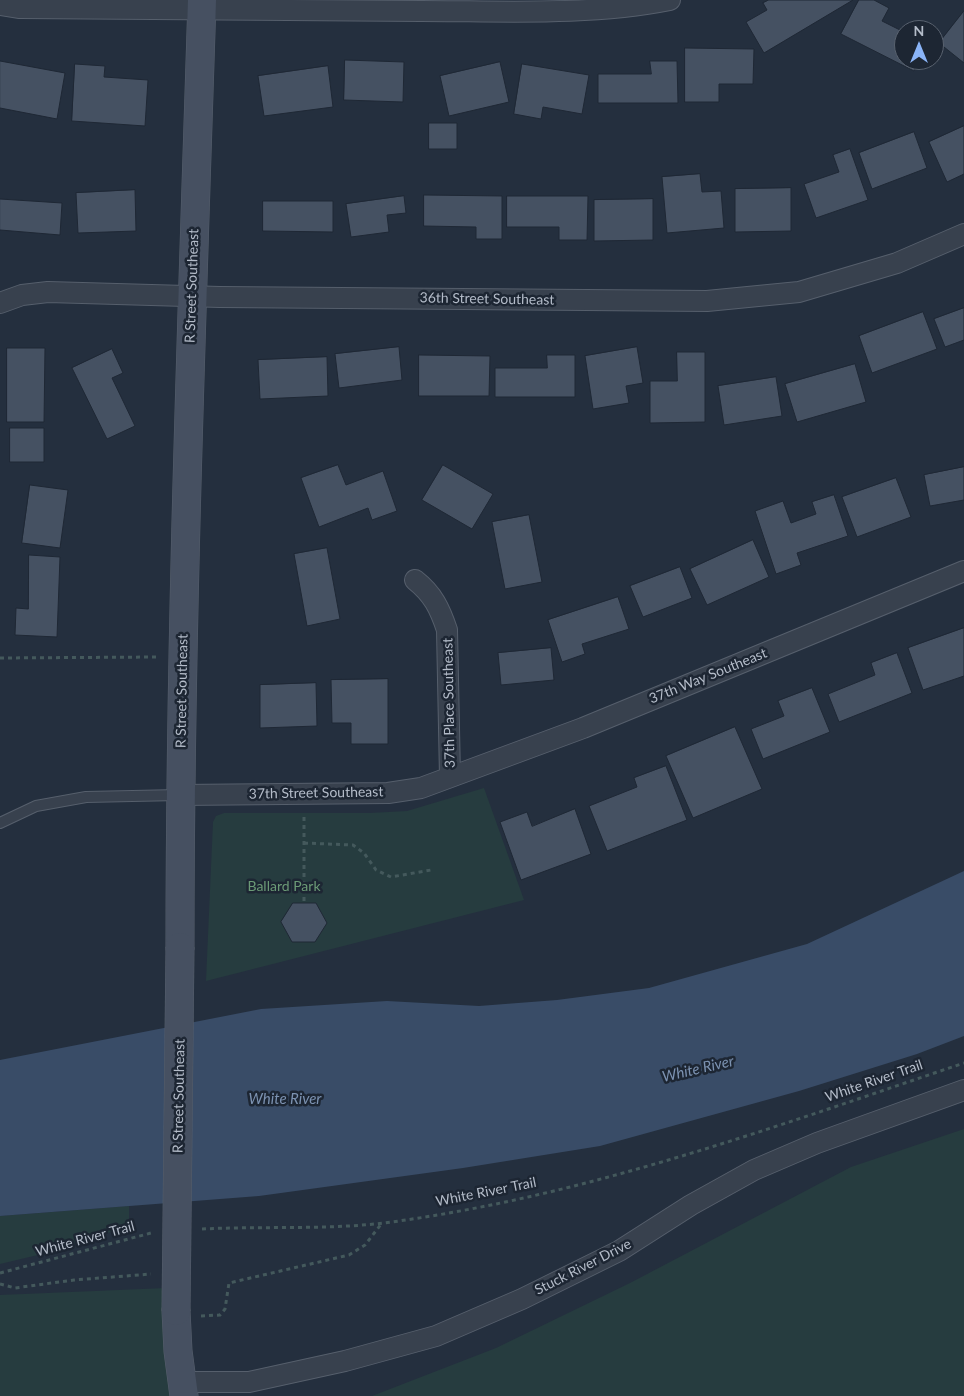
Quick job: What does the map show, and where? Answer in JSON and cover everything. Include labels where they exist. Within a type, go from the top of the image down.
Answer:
[{"type":"street","points":[[0,5],[20,8],[202,6],[584,10],[631,8],[670,0]]},
{"type":"street","name":"R Street Southeast","points":[[183,1389],[176,1315],[180,795],[191,296],[202,6]]},
{"type":"street","name":"36th Street Southeast","points":[[0,303],[22,295],[48,292],[191,296],[707,301],[799,292],[897,262],[964,234]]},
{"type":"street","name":"37th Way Southeast","points":[[450,778],[583,728],[964,571]]},
{"type":"street","name":"37th Place Southeast","points":[[415,580],[429,591],[440,608],[447,630],[450,778]]},
{"type":"street","name":"37th Street Southeast","points":[[180,795],[388,793],[421,788],[450,778]]},
{"type":"street","name":"Stuck River Drive","points":[[183,1389],[249,1382],[345,1361],[436,1336],[522,1299],[619,1251],[691,1205],[754,1170],[817,1144],[964,1090]]},
{"type":"lane","points":[[0,823],[36,806],[86,797],[180,795]]},
{"type":"path","points":[[0,658],[183,657]]},
{"type":"path","points":[[304,794],[304,902]]},
{"type":"path","points":[[304,843],[344,843],[353,845],[364,853],[376,870],[391,877],[431,870]]},
{"type":"path","name":"White River Trail","points":[[192,1230],[383,1223],[586,1183],[677,1159],[964,1063]]},
{"type":"path","points":[[176,1315],[220,1315],[225,1309],[229,1282],[331,1261],[349,1255],[365,1245],[383,1223]]},
{"type":"path","name":"White River Trail","points":[[0,1273],[153,1233]]},
{"type":"path","points":[[0,1284],[15,1288],[136,1274],[177,1275]]},
{"type":"green space","name":"Ballard Park","points":[[484,788],[524,900],[206,981],[213,822],[216,816],[224,813],[370,813],[407,811]]},
{"type":"green space","points":[[964,1129],[964,1396],[372,1396],[496,1348],[630,1283],[851,1167]]},
{"type":"green space","points":[[129,1206],[129,1226],[42,1254],[0,1264],[0,1216]]},
{"type":"green space","points":[[166,1288],[171,1396],[0,1396],[0,1295]]},
{"type":"water","name":"White River","points":[[964,871],[964,1036],[917,1054],[799,1091],[600,1146],[463,1168],[259,1196],[0,1216],[0,1060],[261,1009],[387,1001],[479,1006],[557,1000],[649,988],[807,944]]},
{"type":"building","points":[[769,0],[853,0],[764,53],[746,22],[767,10],[763,3]]},
{"type":"building","points":[[859,0],[874,0],[889,8],[882,21],[894,27],[894,61],[841,34]]},
{"type":"building","points":[[964,11],[964,63],[944,47],[944,37]]},
{"type":"building","points":[[685,48],[754,49],[753,84],[719,84],[719,102],[685,102]]},
{"type":"building","points":[[345,60],[404,62],[403,102],[344,100]]},
{"type":"building","points":[[0,61],[65,73],[57,119],[0,108]]},
{"type":"building","points":[[650,61],[677,61],[678,103],[598,103],[598,74],[651,74]]},
{"type":"building","points":[[500,62],[509,102],[449,116],[440,76]]},
{"type":"building","points":[[75,64],[105,66],[104,77],[148,80],[145,126],[72,121]]},
{"type":"building","points":[[522,64],[589,75],[582,114],[543,107],[541,119],[514,114]]},
{"type":"building","points":[[328,66],[333,107],[264,116],[258,76]]},
{"type":"building","points":[[429,123],[457,123],[457,149],[429,149]]},
{"type":"building","points":[[964,126],[964,174],[947,182],[929,142]]},
{"type":"building","points":[[914,132],[927,168],[872,189],[859,153]]},
{"type":"building","points":[[850,149],[868,200],[816,218],[804,184],[839,172],[833,155]]},
{"type":"building","points":[[700,174],[702,192],[721,191],[724,228],[667,233],[662,177]]},
{"type":"building","points":[[791,188],[791,231],[735,232],[735,189]]},
{"type":"building","points":[[135,190],[136,231],[78,233],[76,193]]},
{"type":"building","points":[[424,195],[502,196],[502,239],[476,239],[476,227],[424,226]]},
{"type":"building","points":[[404,196],[406,213],[387,215],[389,232],[351,237],[346,204]]},
{"type":"building","points":[[507,196],[588,196],[587,240],[559,240],[559,227],[507,227]]},
{"type":"building","points":[[0,199],[62,203],[60,235],[0,230]]},
{"type":"building","points":[[653,199],[653,240],[594,241],[594,200]]},
{"type":"building","points":[[263,201],[333,201],[333,232],[263,231]]},
{"type":"building","points":[[964,308],[964,340],[945,347],[934,319]]},
{"type":"building","points":[[923,312],[937,349],[872,373],[859,336]]},
{"type":"building","points":[[399,347],[402,380],[339,388],[335,354]]},
{"type":"building","points":[[637,347],[643,383],[626,386],[629,403],[593,409],[585,356]]},
{"type":"building","points":[[7,348],[45,348],[44,422],[7,422]]},
{"type":"building","points":[[112,349],[123,373],[112,378],[135,426],[107,439],[72,368]]},
{"type":"building","points":[[677,352],[705,352],[705,422],[650,423],[650,381],[677,381]]},
{"type":"building","points":[[419,355],[490,356],[489,396],[419,396]]},
{"type":"building","points":[[547,355],[575,355],[575,397],[495,397],[495,368],[547,368]]},
{"type":"building","points":[[327,357],[328,396],[260,399],[258,360]]},
{"type":"building","points":[[855,364],[866,402],[797,422],[785,384]]},
{"type":"building","points":[[776,377],[782,416],[724,425],[718,386]]},
{"type":"building","points":[[10,428],[44,428],[44,462],[10,462]]},
{"type":"building","points":[[338,465],[346,485],[383,471],[397,511],[372,520],[368,508],[319,527],[301,478]]},
{"type":"building","points":[[443,465],[493,494],[472,529],[422,500]]},
{"type":"building","points":[[964,467],[964,500],[930,506],[924,475]]},
{"type":"building","points":[[896,478],[911,517],[857,537],[842,497]]},
{"type":"building","points":[[30,485],[68,490],[60,548],[22,543]]},
{"type":"building","points":[[834,495],[848,536],[797,553],[801,565],[776,574],[755,511],[783,501],[791,523],[816,514],[812,502]]},
{"type":"building","points":[[529,515],[542,582],[505,589],[492,522]]},
{"type":"building","points":[[753,540],[769,577],[707,605],[690,569]]},
{"type":"building","points":[[327,548],[340,619],[307,626],[294,554]]},
{"type":"building","points":[[29,555],[60,557],[57,637],[15,635],[16,608],[28,609]]},
{"type":"building","points":[[680,567],[692,598],[643,617],[630,586]]},
{"type":"building","points":[[618,597],[629,629],[582,644],[585,654],[562,662],[548,620]]},
{"type":"building","points":[[964,628],[964,676],[923,690],[908,648]]},
{"type":"building","points":[[551,648],[554,680],[501,685],[498,653]]},
{"type":"building","points":[[897,653],[912,693],[839,722],[828,694],[875,675],[871,663]]},
{"type":"building","points":[[388,679],[388,744],[351,744],[351,723],[332,723],[331,680]]},
{"type":"building","points":[[316,683],[317,726],[260,728],[260,685]]},
{"type":"building","points":[[812,688],[830,732],[763,759],[751,729],[784,716],[778,701]]},
{"type":"building","points":[[735,727],[762,789],[693,818],[666,756]]},
{"type":"building","points":[[666,766],[687,820],[607,851],[589,806],[637,787],[634,778]]},
{"type":"building","points":[[575,809],[591,854],[521,880],[500,822],[527,812],[532,826]]},
{"type":"building","points":[[293,903],[316,903],[327,923],[315,942],[292,942],[281,922]]}]
